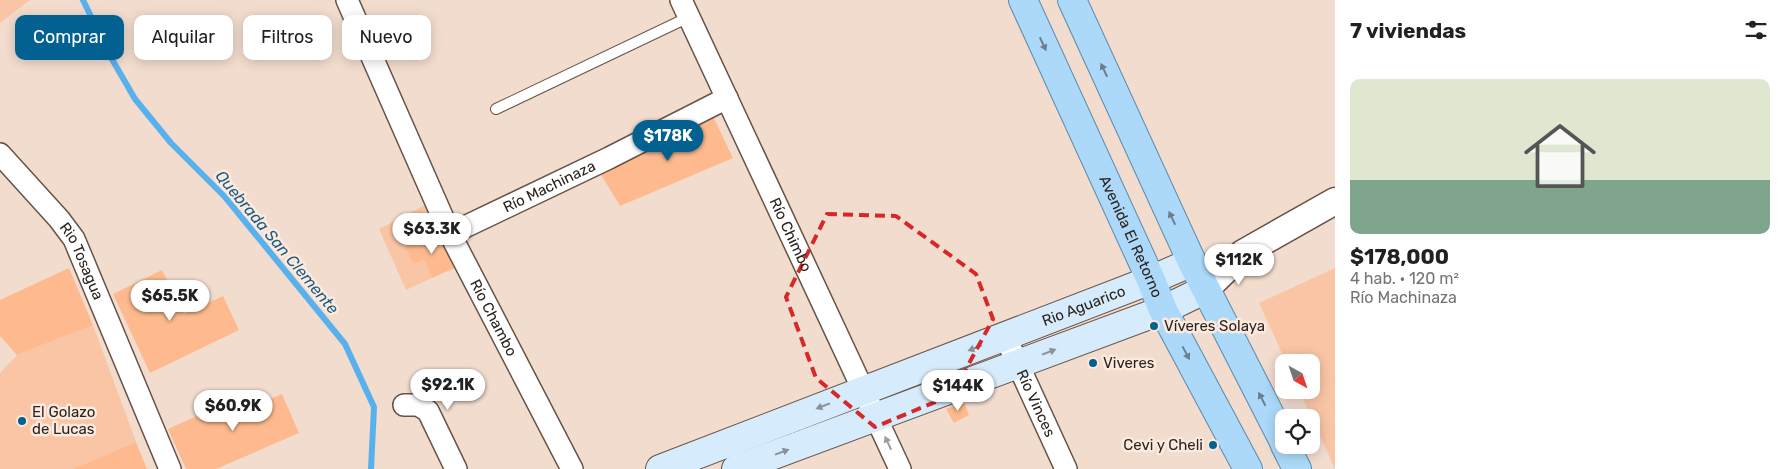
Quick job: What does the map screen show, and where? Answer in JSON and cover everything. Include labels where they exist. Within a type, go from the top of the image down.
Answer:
[{"type":"main road","name":"Avenida El Retorno","points":[[1023,0],[1163,310],[1248,469]]},
{"type":"main road","points":[[1072,0],[1192,262],[1275,426]]},
{"type":"main road","name":"Rio Aguarico","points":[[660,469],[724,458],[864,390],[1151,280],[1192,262]]},
{"type":"main road","name":"Rio Aguarico","points":[[736,469],[1163,310],[1206,289]]},
{"type":"main road","points":[[1289,454],[1297,469]]},
{"type":"street","name":"Río Chambo","points":[[347,0],[450,234],[572,469]]},
{"type":"street","name":"Río Chimbo","points":[[685,8],[900,469]]},
{"type":"street","name":"Río Machinaza","points":[[450,234],[609,158],[727,98]]},
{"type":"street","name":"Rio Tosagua","points":[[0,154],[59,218],[74,239],[170,469]]},
{"type":"street","points":[[1243,253],[1335,201]]},
{"type":"street","name":"Rio Aguarico","points":[[1192,262],[1243,253]]},
{"type":"street","name":"Rio Aguarico","points":[[1206,289],[1243,253]]},
{"type":"street","name":"Río Vinces","points":[[1005,336],[1066,469]]},
{"type":"street","points":[[404,405],[418,405],[428,411],[456,469]]},
{"type":"lane","points":[[496,109],[685,8]]},
{"type":"highlighted area","points":[[827,214],[896,216],[976,274],[993,319],[952,395],[875,427],[816,378],[786,297]]},
{"type":"shaded area","points":[[0,0],[30,0],[0,23]]},
{"type":"shaded area","points":[[429,203],[438,222],[419,230],[422,236],[404,244],[413,264],[424,260],[432,278],[406,290],[379,229]]},
{"type":"shaded area","points":[[1335,268],[1335,469],[1320,436],[1320,409],[1308,409],[1303,399],[1320,399],[1320,354],[1282,354],[1259,303]]},
{"type":"shaded area","points":[[93,325],[136,442],[72,469],[0,469],[0,373],[17,355]]},
{"type":"building","points":[[713,116],[733,158],[620,206],[600,173]]},
{"type":"building","points":[[426,234],[430,243],[445,236],[459,266],[432,278],[424,260],[413,264],[404,244]]},
{"type":"building","points":[[69,268],[93,325],[17,355],[0,336],[0,300]]},
{"type":"building","points":[[162,270],[184,314],[223,296],[239,330],[150,373],[113,294]]},
{"type":"building","points":[[253,391],[259,404],[282,394],[299,433],[216,469],[186,469],[168,429]]},
{"type":"building","points":[[964,402],[969,415],[954,423],[946,409]]},
{"type":"building","points":[[136,442],[147,469],[72,469]]},
{"type":"waterway","name":"Quebrada San Clemente","points":[[83,0],[109,54],[135,99],[171,143],[225,197],[345,344],[374,407],[371,469]]},
{"type":"place","name":"Víveres Solaya","points":[[1154,326]]},
{"type":"place","name":"Viveres","points":[[1093,363]]},
{"type":"place","name":"El Golazo de Lucas","points":[[22,421]]},
{"type":"place","name":"Cevi y Cheli","points":[[1213,445]]}]
